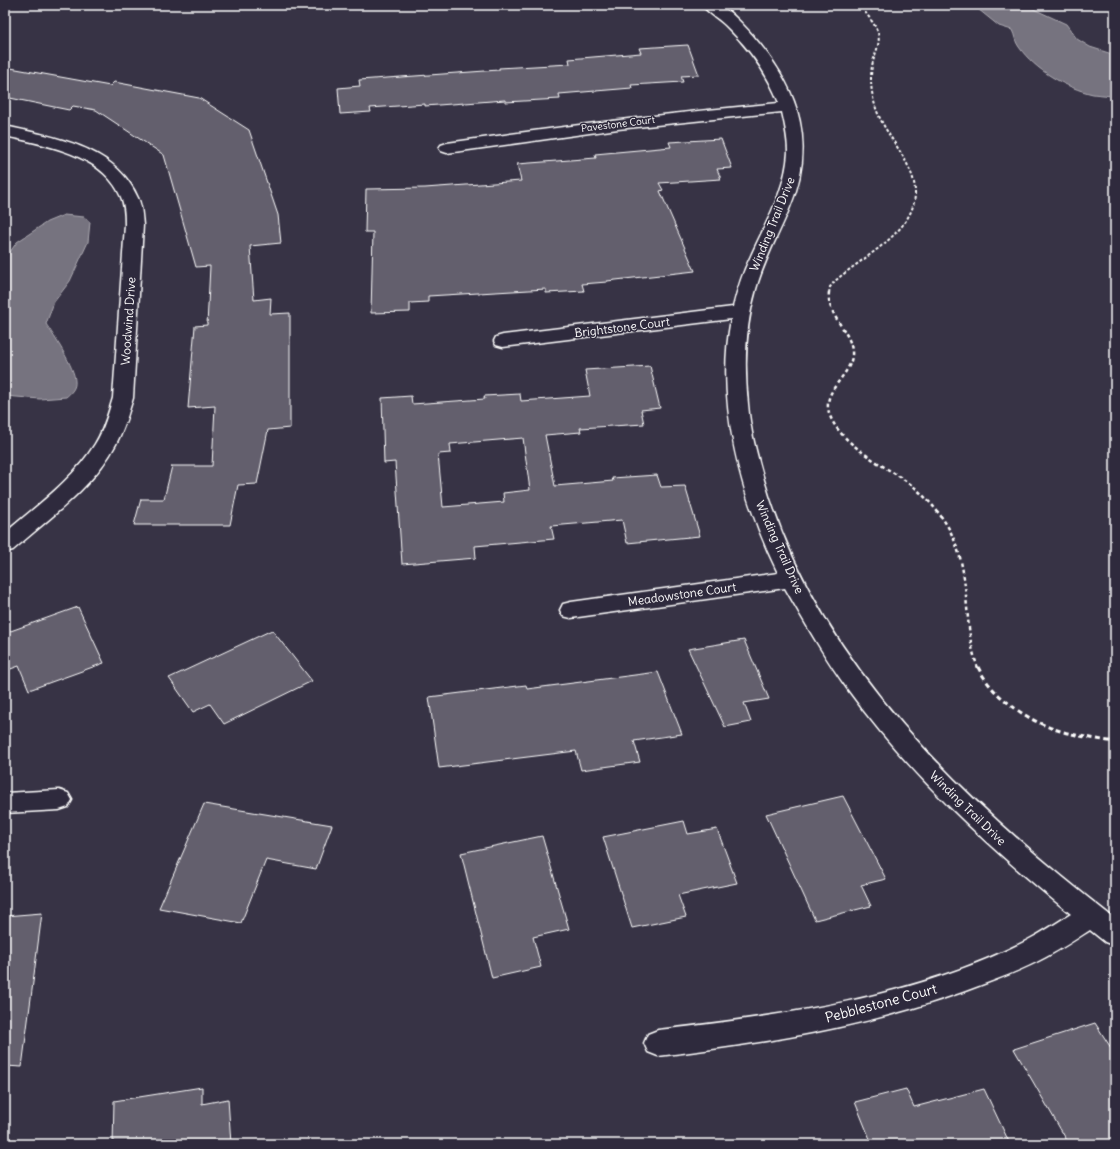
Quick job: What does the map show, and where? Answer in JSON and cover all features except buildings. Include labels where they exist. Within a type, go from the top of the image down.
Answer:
[{"type":"street","name":"Winding Trail Drive","points":[[709,5],[731,23],[753,46],[772,72],[789,107],[796,138],[793,174],[747,288],[741,312],[737,351],[736,387],[745,449],[762,511],[792,579],[810,612],[832,647],[877,711],[896,734],[926,767],[1005,844],[1091,916],[1115,934]]},
{"type":"street","name":"Pavestone Court","points":[[447,148],[622,123],[712,113],[789,107]]},
{"type":"street","name":"Woodwind Drive","points":[[5,132],[51,142],[72,149],[103,165],[112,172],[126,191],[132,211],[134,225],[123,398],[119,417],[111,435],[83,476],[63,496],[5,545]]},
{"type":"street","name":"Brightstone Court","points":[[504,342],[741,312]]},
{"type":"street","name":"Meadowstone Court","points":[[571,610],[792,579]]},
{"type":"street","points":[[5,803],[59,800]]},
{"type":"street","name":"Pebblestone Court","points":[[658,1043],[750,1032],[808,1022],[862,1010],[910,996],[971,977],[1029,952],[1091,916]]},
{"type":"path","points":[[861,5],[879,36],[878,49],[872,68],[874,104],[880,120],[906,162],[914,180],[916,195],[910,213],[884,246],[837,280],[829,289],[829,302],[834,315],[851,346],[852,358],[833,391],[827,405],[831,419],[840,431],[869,457],[913,487],[935,508],[950,528],[959,549],[972,643],[978,669],[994,690],[1015,710],[1042,725],[1115,742]]},
{"type":"shaded area","points":[[973,5],[1025,5],[1066,24],[1077,39],[1090,47],[1115,55],[1115,97],[1083,91],[1062,83],[1052,77],[1026,55],[1018,45],[1012,30],[999,26]]},
{"type":"shaded area","points":[[64,215],[84,217],[90,222],[88,242],[70,281],[54,302],[46,324],[64,352],[72,368],[75,386],[66,397],[40,399],[5,396],[5,259],[17,242],[47,222]]}]
